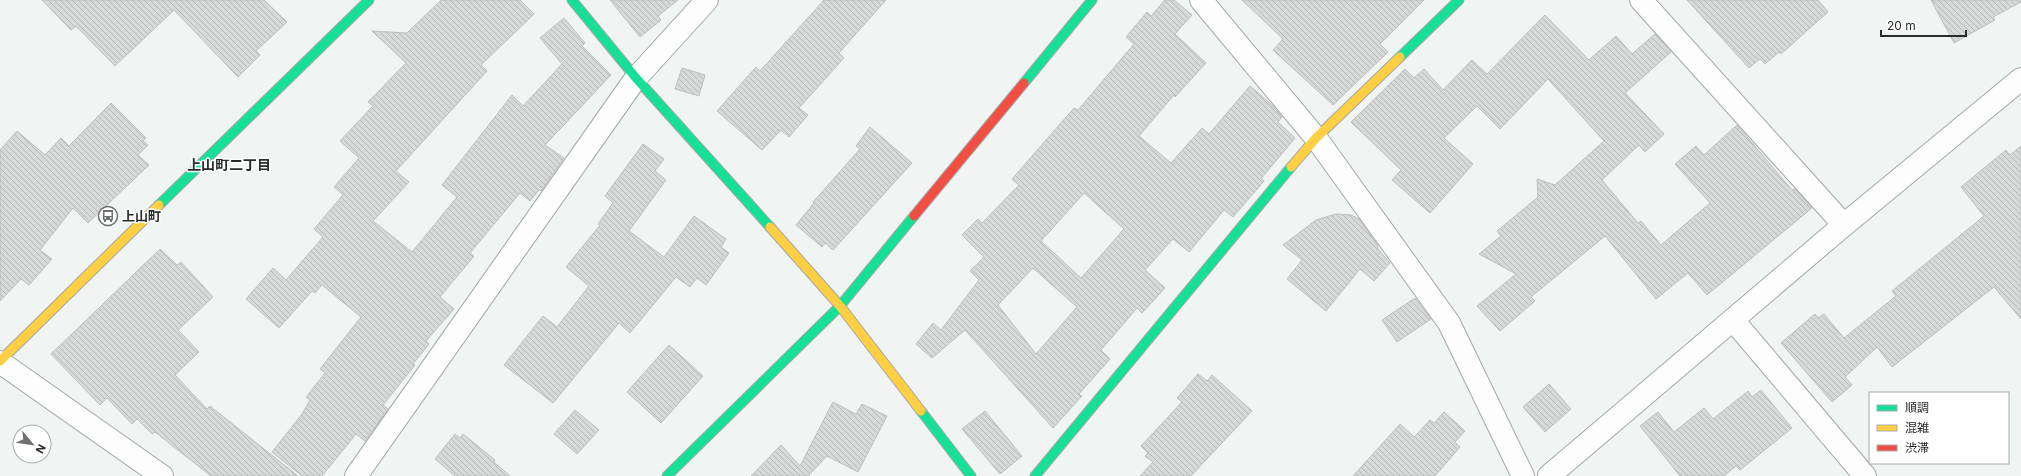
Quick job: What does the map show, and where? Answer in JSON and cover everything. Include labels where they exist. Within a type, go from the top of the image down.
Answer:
[{"type":"street","points":[[162,476],[0,362],[369,0]]},
{"type":"street","points":[[572,0],[636,78],[840,306],[971,476]]},
{"type":"street","points":[[356,476],[636,78],[707,0]]},
{"type":"street","points":[[667,476],[840,306],[1092,0]]},
{"type":"street","points":[[1201,0],[1316,138],[1449,323],[1523,476]]},
{"type":"street","points":[[1034,476],[1316,138],[1459,0]]},
{"type":"street","points":[[1641,0],[1844,225]]},
{"type":"street","points":[[1549,476],[1844,225],[2021,79]]},
{"type":"street","points":[[1733,320],[1865,476]]},
{"type":"building","points":[[42,0],[264,0],[287,22],[256,51],[260,55],[238,77],[174,10],[115,66],[76,26],[71,30]]},
{"type":"building","points":[[441,0],[520,0],[534,14],[481,65],[487,71],[396,171],[409,182],[373,221],[412,252],[457,197],[442,185],[512,95],[523,106],[562,64],[540,38],[564,18],[585,43],[582,46],[611,75],[545,145],[564,158],[541,191],[539,190],[530,201],[520,193],[470,253],[474,256],[440,297],[454,309],[426,341],[429,344],[413,364],[415,365],[383,405],[388,409],[365,441],[356,434],[322,476],[302,476],[272,452],[302,414],[310,400],[306,397],[325,373],[320,369],[361,317],[322,285],[315,293],[312,291],[279,328],[246,299],[273,268],[286,280],[323,237],[314,229],[343,195],[334,187],[359,158],[340,141],[373,106],[368,102],[406,63],[372,31],[407,33]]},
{"type":"building","points":[[610,0],[678,0],[658,16],[661,20],[640,37]]},
{"type":"building","points":[[824,0],[886,0],[839,53],[844,58],[799,108],[808,115],[789,137],[781,130],[762,150],[717,111],[756,67],[760,71]]},
{"type":"building","points":[[1165,0],[1174,0],[1192,15],[1175,34],[1206,63],[1175,97],[1174,95],[1139,136],[1171,163],[1202,128],[1209,134],[1250,86],[1272,105],[1282,117],[1278,122],[1295,138],[1261,179],[1264,181],[1233,217],[1224,210],[1189,252],[1173,239],[1145,270],[1165,288],[1142,313],[1137,308],[1101,350],[1110,359],[1079,394],[1082,396],[1053,428],[965,330],[932,358],[916,344],[933,323],[941,330],[979,280],[970,271],[984,257],[962,235],[978,219],[982,223],[1019,185],[1012,179],[1074,108],[1078,110],[1134,44],[1126,37],[1147,12],[1151,16]],"holes":[[[1084,193],[1124,229],[1081,278],[1041,241]],[[1033,268],[1077,307],[1036,354],[998,305]]]},
{"type":"building","points":[[1242,0],[1424,0],[1380,44],[1388,52],[1333,105],[1273,50],[1283,39]]},
{"type":"building","points":[[1687,0],[1818,0],[1828,12],[1781,54],[1779,52],[1765,64],[1760,59],[1749,68]]},
{"type":"building","points":[[1931,0],[2021,0],[2021,2],[1993,17],[1995,20],[1954,43]]},
{"type":"building","points":[[1545,15],[1589,60],[1616,36],[1632,54],[1655,34],[1671,52],[1625,93],[1664,134],[1645,152],[1639,145],[1602,180],[1638,223],[1641,221],[1661,245],[1710,203],[1675,164],[1696,146],[1704,155],[1737,125],[1792,190],[1795,189],[1812,208],[1707,295],[1688,273],[1656,299],[1605,236],[1531,297],[1535,301],[1500,331],[1477,306],[1516,274],[1479,254],[1501,236],[1497,231],[1538,197],[1537,179],[1555,185],[1604,141],[1548,79],[1500,129],[1477,106],[1444,138],[1473,164],[1430,213],[1392,180],[1401,170],[1351,122],[1405,69],[1414,78],[1424,69],[1443,90],[1472,60],[1487,74]]},
{"type":"building","points":[[682,68],[705,75],[699,96],[675,89]]},
{"type":"building","points":[[111,103],[146,138],[143,141],[148,145],[138,155],[149,165],[88,223],[73,208],[40,250],[52,259],[29,285],[21,279],[0,301],[0,150],[17,131],[45,155],[61,138],[69,146]]},
{"type":"building","points":[[870,127],[912,163],[833,250],[825,243],[822,247],[796,225],[814,203],[813,202],[860,149],[856,146]]},
{"type":"building","points":[[643,144],[664,159],[655,171],[666,180],[629,231],[664,257],[694,216],[726,239],[721,247],[729,253],[706,285],[697,278],[690,287],[676,277],[630,333],[619,323],[553,403],[504,365],[543,316],[557,327],[589,286],[566,267],[600,225],[598,224],[613,203],[605,196]]},
{"type":"building","points":[[2021,146],[2021,319],[1994,287],[1892,367],[1877,347],[1845,377],[1852,385],[1832,402],[1781,343],[1815,314],[1818,318],[1824,314],[1844,338],[1896,296],[1892,291],[1984,216],[1961,187],[2006,150],[2010,155]]},
{"type":"building","points":[[1336,214],[1351,215],[1359,219],[1378,246],[1377,248],[1390,263],[1374,281],[1360,269],[1326,311],[1287,279],[1302,260],[1283,245],[1316,220]]},
{"type":"building","points":[[160,249],[177,265],[181,262],[213,297],[178,330],[199,352],[175,375],[207,409],[210,406],[298,476],[211,476],[155,432],[152,434],[137,419],[132,424],[107,398],[100,405],[51,354]]},
{"type":"building","points":[[1415,298],[1431,319],[1397,342],[1382,320]]},
{"type":"building","points":[[669,345],[703,376],[661,423],[627,392]]},
{"type":"building","points":[[1198,374],[1207,381],[1212,375],[1252,411],[1191,476],[1140,476],[1153,462],[1145,456],[1148,453],[1141,446],[1182,402],[1177,398]]},
{"type":"building","points":[[1549,384],[1571,409],[1545,432],[1523,407]]},
{"type":"building","points":[[1761,390],[1792,428],[1740,470],[1736,466],[1724,476],[1680,476],[1640,426],[1658,412],[1674,432],[1704,408],[1713,419],[1748,391],[1752,397]]},
{"type":"building","points":[[833,402],[856,414],[862,404],[887,416],[858,472],[827,456],[809,475],[810,476],[751,476],[781,445],[800,466]]},
{"type":"building","points":[[575,410],[599,430],[577,454],[554,434]]},
{"type":"building","points":[[985,411],[1022,456],[1000,474],[962,429]]},
{"type":"building","points":[[1444,412],[1465,431],[1455,442],[1460,447],[1435,476],[1353,476],[1400,424],[1414,437],[1430,420],[1434,423]]},
{"type":"building","points":[[455,434],[460,438],[463,434],[495,460],[494,462],[510,476],[455,476],[435,459]]},
{"type":"traffic: fast","points":[[159,205],[369,0]]},
{"type":"traffic: fast","points":[[572,0],[636,78],[770,227]]},
{"type":"traffic: fast","points":[[1024,83],[1092,0]]},
{"type":"traffic: fast","points":[[1400,57],[1459,0]]},
{"type":"traffic: fast","points":[[1035,476],[1291,167]]},
{"type":"traffic: fast","points":[[667,476],[840,306],[914,216]]},
{"type":"traffic: fast","points":[[921,411],[971,476]]},
{"type":"traffic: slow","points":[[1291,167],[1316,138],[1400,57]]},
{"type":"traffic: slow","points":[[0,361],[159,205]]},
{"type":"traffic: slow","points":[[770,227],[840,306],[921,411]]},
{"type":"traffic: jam","points":[[914,216],[1024,83]]},
{"type":"place","name":"上山町","points":[[108,216]]},
{"type":"district","name":"上山町二丁目","points":[[229,164]]}]
